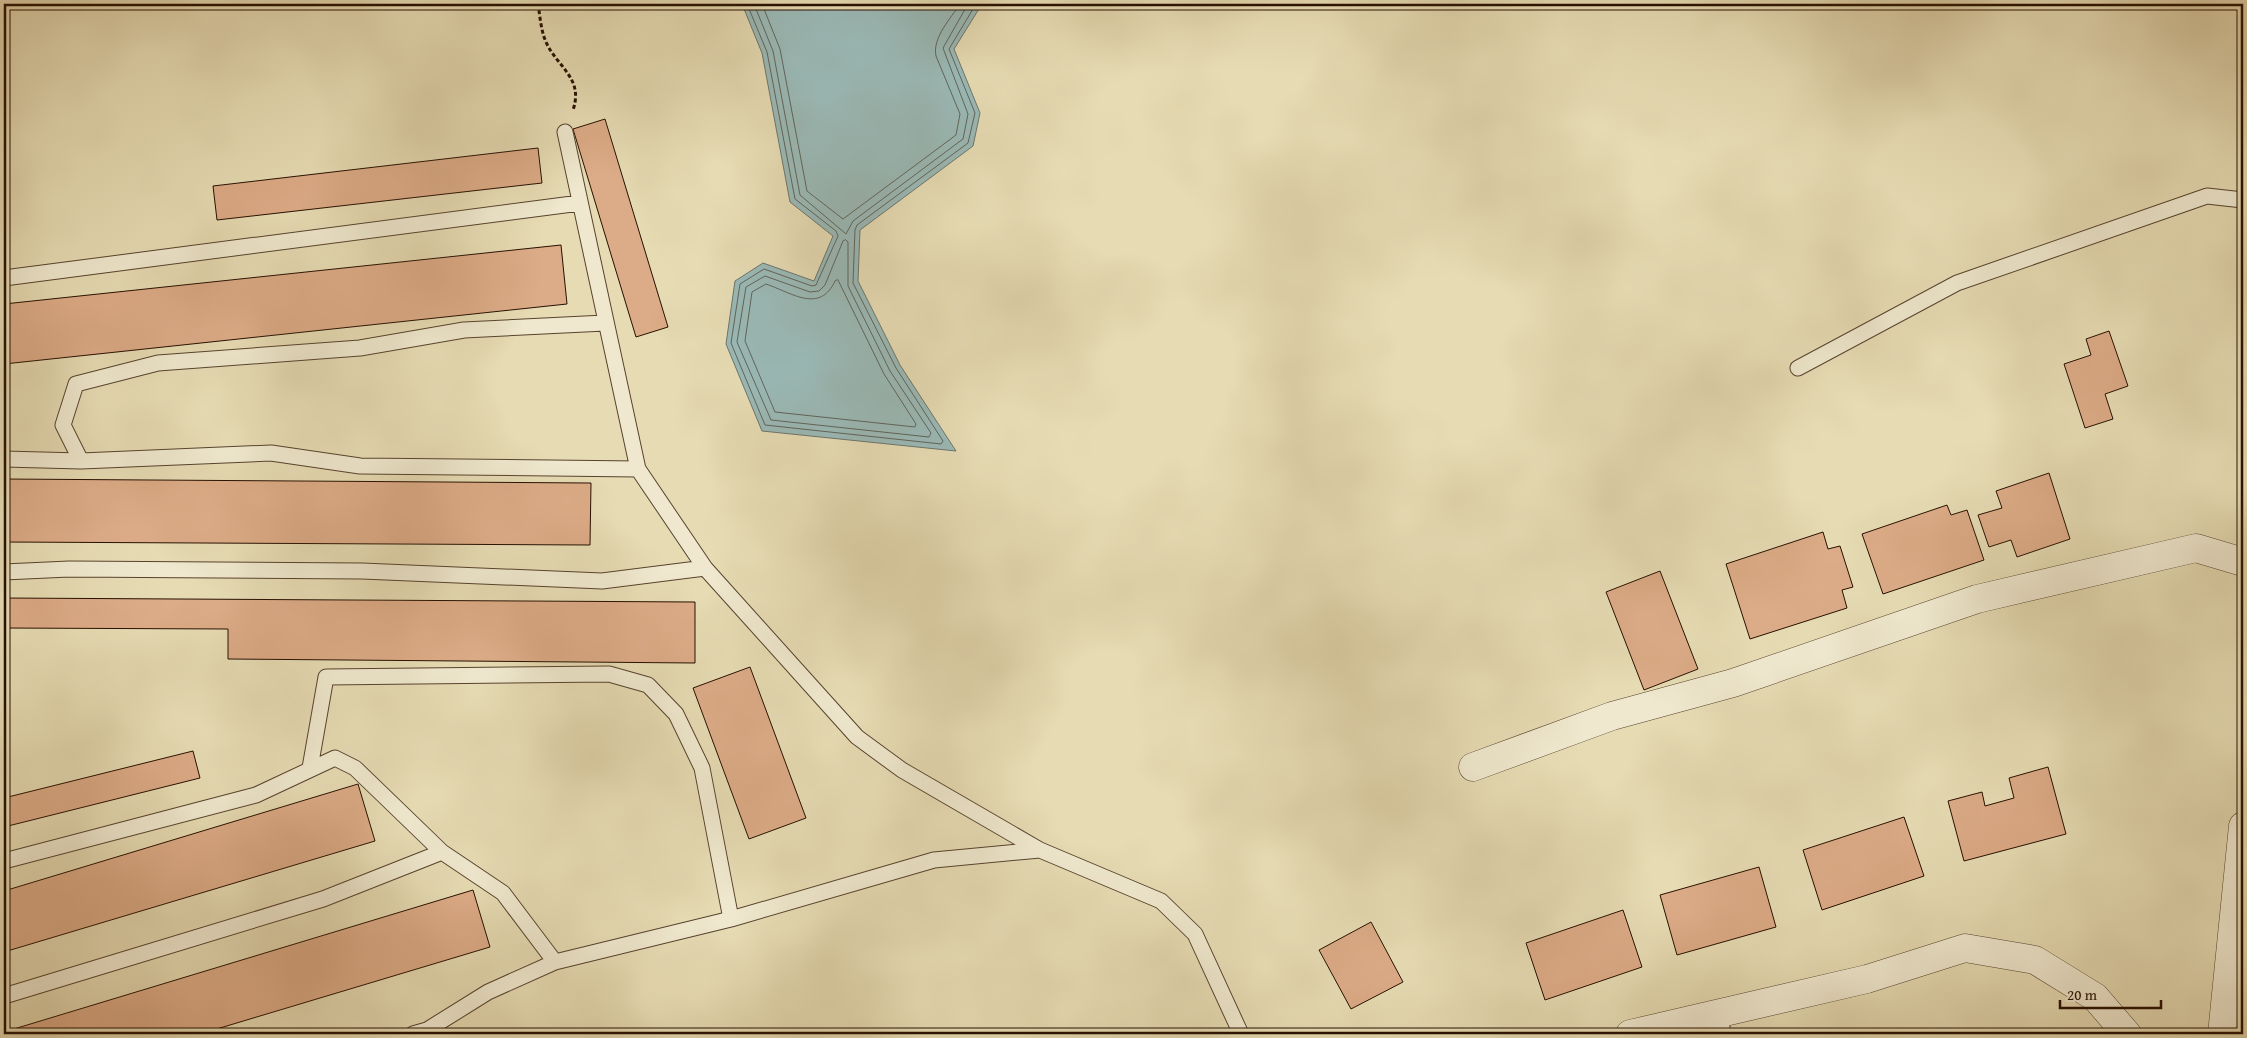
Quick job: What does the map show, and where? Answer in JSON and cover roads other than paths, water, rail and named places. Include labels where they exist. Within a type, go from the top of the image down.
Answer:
[{"type":"street","points":[[1473,767],[1612,716],[1733,683],[1977,598],[2196,548],[2243,562]]},
{"type":"street","points":[[2222,1034],[2243,826]]},
{"type":"street","points":[[1630,1034],[1722,1024],[1965,948],[2035,960],[2096,997],[2127,1034]]},
{"type":"lane","points":[[565,132],[638,469],[705,568],[857,737],[902,770],[1040,850],[1161,901],[1195,934],[1241,1034]]},
{"type":"lane","points":[[1798,368],[1957,283],[2207,196],[2243,200]]},
{"type":"lane","points":[[4,278],[580,204]]},
{"type":"lane","points":[[81,461],[63,425],[76,384],[158,363],[360,348],[464,330],[605,323]]},
{"type":"lane","points":[[4,459],[81,461],[271,453],[360,466],[638,469]]},
{"type":"lane","points":[[4,572],[68,569],[362,571],[602,581],[705,568]]},
{"type":"lane","points":[[310,768],[326,677],[610,674],[648,685],[676,714],[702,768],[731,919]]},
{"type":"lane","points":[[4,861],[256,795],[310,768],[335,758],[355,768],[442,852],[504,893],[555,962]]},
{"type":"lane","points":[[413,1034],[427,1030],[488,992],[555,962],[731,919],[934,860],[1040,850]]},
{"type":"lane","points":[[4,996],[323,899],[442,852]]},
{"type":"water","points":[[742,4],[982,4],[954,49],[980,113],[973,146],[860,230],[858,281],[900,365],[956,451],[762,431],[726,344],[735,281],[763,263],[814,281],[833,236],[790,202],[762,53]]}]
